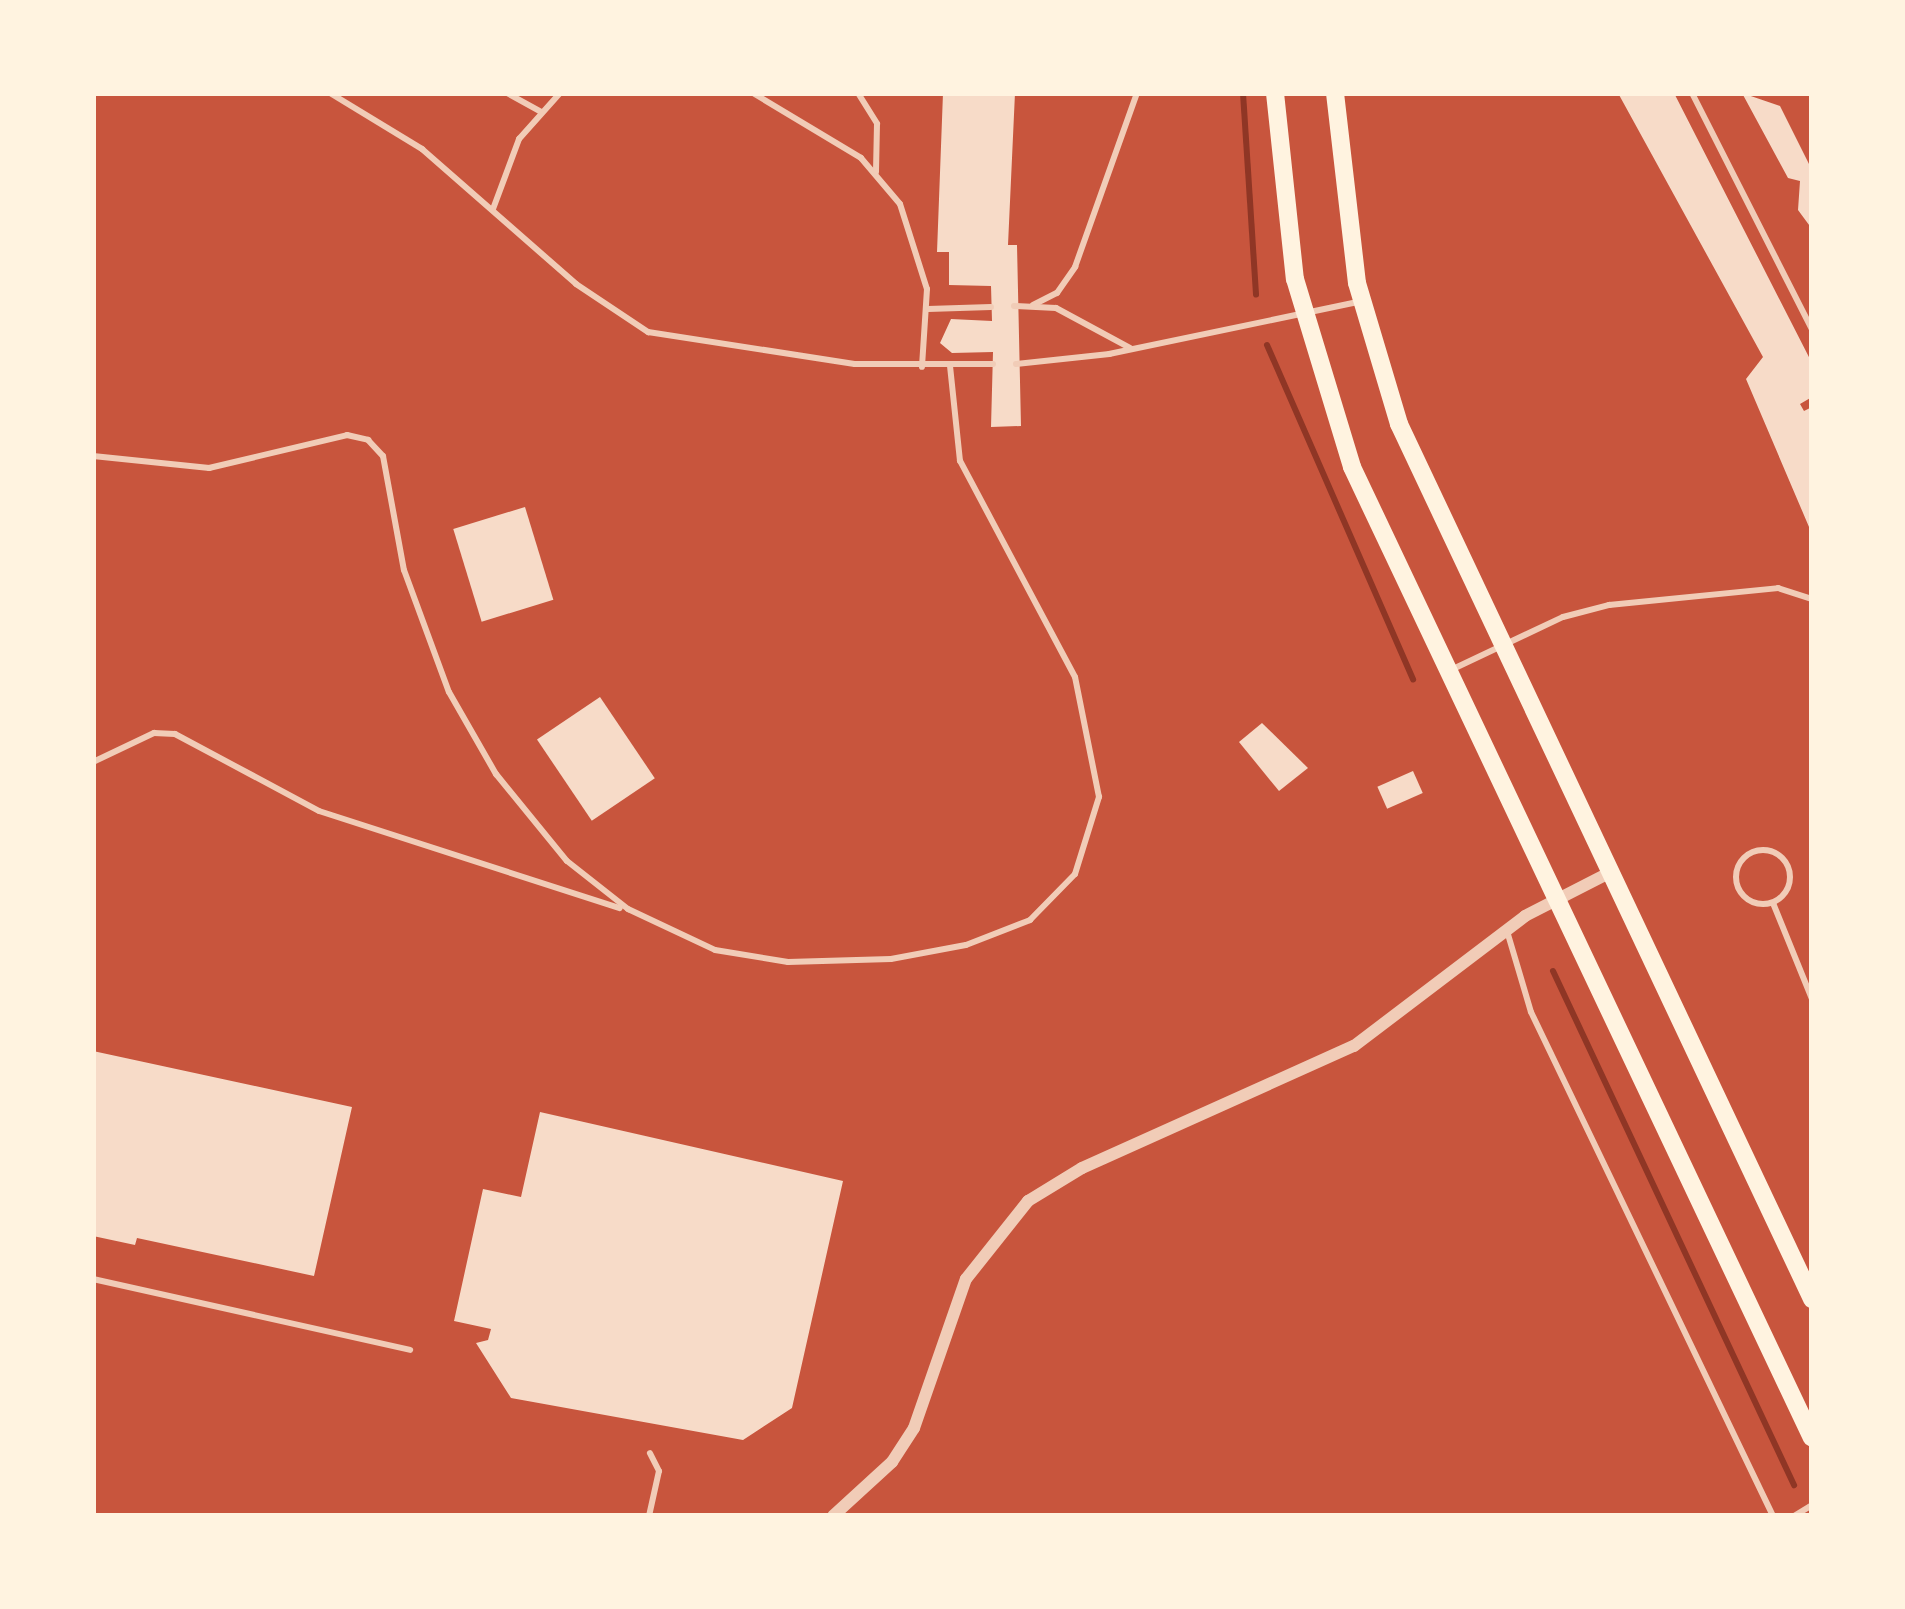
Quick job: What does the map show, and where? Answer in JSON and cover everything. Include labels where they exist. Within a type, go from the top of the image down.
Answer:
[{"type":"main road","points":[[1275,93],[1303,314],[1352,466],[1812,1438]]},
{"type":"main road","points":[[1335,93],[1361,301],[1417,469],[1812,1299]]},
{"type":"street","points":[[832,1516],[879,1476],[914,1428],[966,1279],[1028,1201],[1082,1168],[1354,1046],[1507,931],[1555,899],[1610,873]]},
{"type":"lane","points":[[331,93],[422,149],[590,295],[664,339],[922,367],[993,364]]},
{"type":"lane","points":[[507,93],[540,110]]},
{"type":"lane","points":[[494,209],[511,156],[540,110],[560,93]]},
{"type":"lane","points":[[753,93],[876,172],[913,230],[928,309],[922,367]]},
{"type":"lane","points":[[858,93],[877,124],[876,172]]},
{"type":"lane","points":[[1033,305],[1057,293],[1075,267],[1137,93]]},
{"type":"lane","points":[[1692,93],[1812,331]]},
{"type":"lane","points":[[1016,364],[1134,349],[1361,301]]},
{"type":"lane","points":[[1014,306],[1067,312],[1134,349]]},
{"type":"lane","points":[[928,309],[991,307]]},
{"type":"lane","points":[[93,762],[154,733],[175,734],[319,811],[640,916],[740,956],[891,959],[1010,931],[1075,874],[1099,797],[1091,726],[1064,654],[966,476],[950,366]]},
{"type":"lane","points":[[93,456],[182,469],[254,461],[346,435],[376,446],[414,602],[464,721],[549,842],[640,916]]},
{"type":"lane","points":[[1447,672],[1563,617],[1622,602],[1778,588],[1812,599]]},
{"type":"lane","points":[[1753,852],[1775,853],[1790,870],[1789,888],[1773,903],[1751,902],[1737,885],[1740,863],[1753,852]]},
{"type":"lane","points":[[1773,903],[1812,999]]},
{"type":"lane","points":[[1507,931],[1531,1012],[1773,1516]]},
{"type":"lane","points":[[93,1280],[410,1350]]},
{"type":"lane","points":[[649,1516],[659,1471],[650,1454]]},
{"type":"lane","points":[[1794,1516],[1812,1505]]},
{"type":"building","points":[[943,93],[1015,93],[1008,245],[1017,245],[1021,426],[991,427],[993,352],[952,353],[940,343],[951,319],[992,321],[991,286],[949,285],[949,252],[937,252]]},
{"type":"building","points":[[1618,93],[1674,93],[1812,363],[1812,397],[1800,404],[1804,411],[1812,407],[1812,534],[1746,379],[1763,357]]},
{"type":"building","points":[[1742,93],[1780,106],[1812,170],[1812,229],[1798,210],[1800,181],[1788,178]]},
{"type":"building","points":[[525,507],[553,600],[482,622],[453,529]]},
{"type":"building","points":[[600,697],[655,778],[592,821],[537,739]]},
{"type":"building","points":[[1262,723],[1308,768],[1279,791],[1239,742]]},
{"type":"building","points":[[1413,771],[1423,793],[1387,809],[1377,787]]},
{"type":"building","points":[[93,1051],[352,1107],[314,1276],[137,1238],[135,1245],[93,1236]]},
{"type":"building","points":[[540,1112],[843,1181],[792,1408],[743,1440],[511,1398],[476,1343],[488,1340],[491,1329],[454,1321],[483,1189],[521,1197]]},
{"type":"waterway","points":[[1243,93],[1256,295]]},
{"type":"waterway","points":[[1267,345],[1413,679]]},
{"type":"waterway","points":[[1553,971],[1794,1485]]}]
